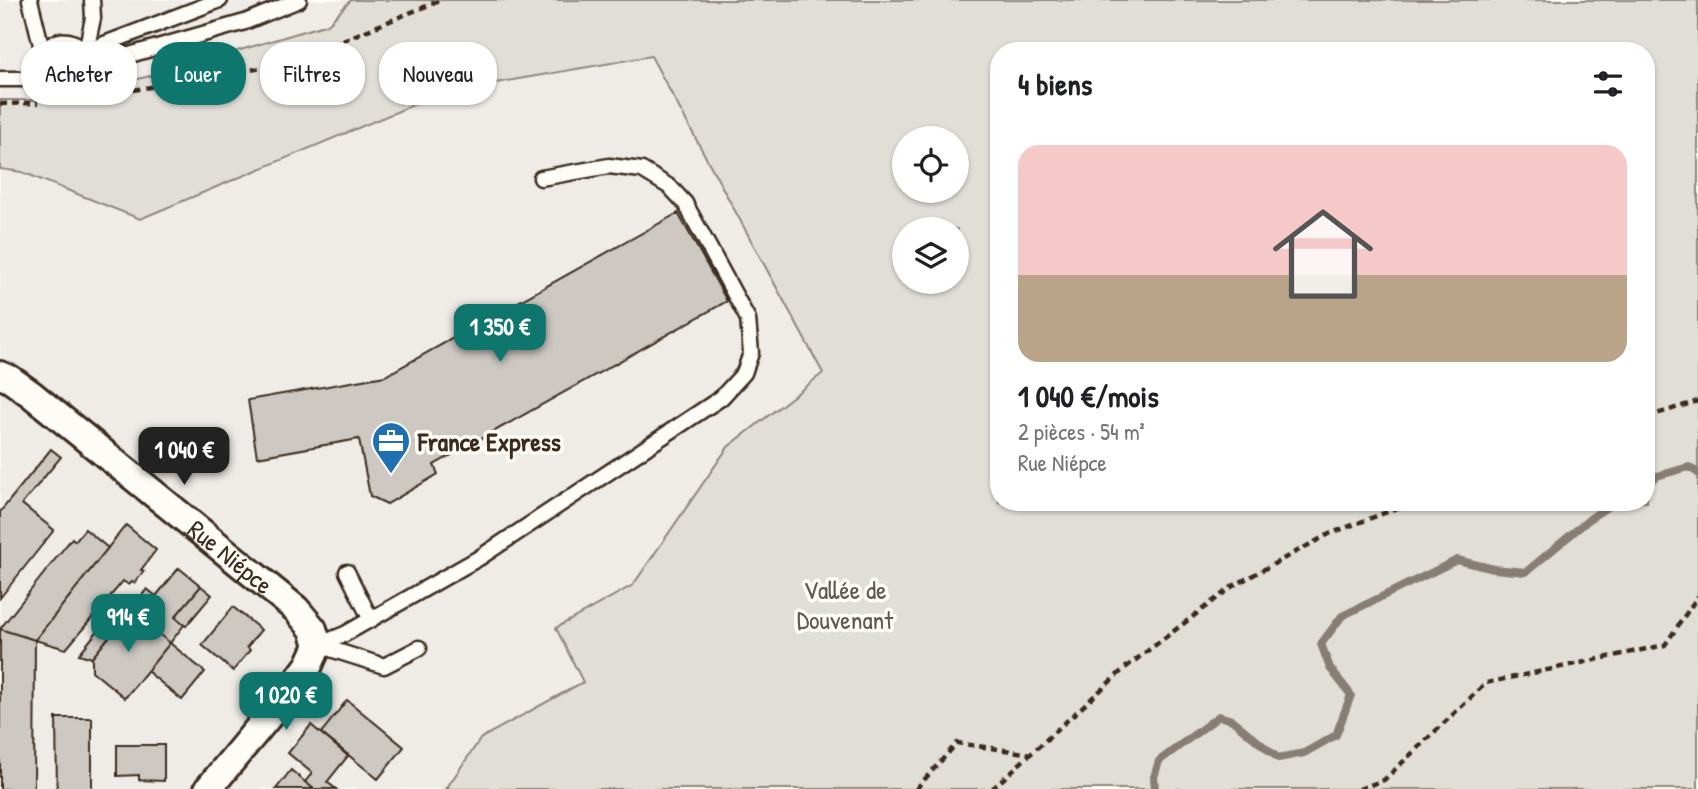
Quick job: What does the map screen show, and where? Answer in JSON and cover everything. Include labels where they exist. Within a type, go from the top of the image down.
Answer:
[{"type":"street","name":"Rue Niépce","points":[[0,375],[31,394],[296,609],[313,629],[318,645]]},
{"type":"street","points":[[208,789],[292,688],[309,665],[318,645]]},
{"type":"lane","points":[[30,0],[40,42]]},
{"type":"lane","points":[[88,42],[93,18],[92,0]]},
{"type":"lane","points":[[110,42],[220,0]]},
{"type":"lane","points":[[137,53],[245,22],[299,0]]},
{"type":"lane","points":[[0,79],[21,79]]},
{"type":"lane","points":[[318,645],[372,620],[480,558],[721,398],[744,373],[751,354],[748,319],[685,203],[670,187],[642,170],[609,166],[541,178]]},
{"type":"lane","points":[[347,572],[372,620]]},
{"type":"lane","points":[[318,645],[384,666],[419,648]]},
{"type":"path","points":[[137,89],[285,64],[441,0]]},
{"type":"path","points":[[0,104],[21,104]]},
{"type":"path","points":[[1655,414],[1698,401]]},
{"type":"path","points":[[992,789],[1125,668],[1233,586],[1329,534],[1389,511]]},
{"type":"path","points":[[1359,789],[1384,780],[1486,683],[1665,645],[1698,596]]},
{"type":"path","points":[[916,789],[957,744],[1031,754]]},
{"type":"shaded area","points":[[0,0],[351,0],[328,24],[246,48],[246,42],[151,42],[151,76],[137,79],[137,42],[21,42],[21,100],[0,100]]},
{"type":"shaded area","points":[[651,56],[823,373],[728,447],[633,585],[557,628],[583,681],[481,738],[446,789],[0,789],[0,169],[22,172],[140,219],[413,105],[497,105],[497,83]]},
{"type":"green space","name":"Vallée de Douvenant","points":[[351,0],[1698,0],[1698,789],[446,789],[481,738],[583,682],[556,628],[633,585],[728,447],[823,373],[651,56],[497,83],[497,42],[379,42],[379,105],[413,105],[140,219],[22,172],[0,169],[0,100],[21,100],[21,105],[137,105],[137,79],[151,76],[151,105],[246,105],[246,48],[260,44],[260,105],[365,105],[365,42],[267,42],[328,24]]},
{"type":"building","points":[[678,213],[727,301],[434,465],[438,474],[387,504],[370,496],[359,439],[257,457],[248,400],[385,376]]},
{"type":"building","points":[[51,449],[61,457],[22,504],[54,530],[0,598],[0,512]]},
{"type":"building","points":[[126,525],[156,550],[141,570],[144,571],[134,583],[129,585],[123,581],[66,649],[35,640]]},
{"type":"building","points":[[85,529],[108,548],[35,640],[0,629],[72,538],[75,541]]},
{"type":"building","points":[[179,568],[201,586],[175,617],[184,625],[170,643],[130,610],[147,589],[156,596]]},
{"type":"building","points":[[201,586],[212,595],[186,626],[175,617]]},
{"type":"building","points":[[120,603],[130,611],[92,658],[79,654]]},
{"type":"building","points":[[233,607],[261,630],[247,647],[250,650],[233,671],[202,645]]},
{"type":"building","points":[[130,610],[170,643],[125,698],[92,671],[92,658]]},
{"type":"building","points":[[0,629],[35,640],[34,789],[0,789]]},
{"type":"building","points":[[170,643],[205,672],[182,700],[147,671]]},
{"type":"building","points":[[347,700],[404,747],[378,779],[321,733]]},
{"type":"building","points":[[56,718],[92,718],[92,789],[57,789]]},
{"type":"building","points":[[311,725],[348,756],[327,782],[336,789],[314,789],[305,782],[312,773],[288,753]]},
{"type":"building","points":[[117,745],[164,745],[164,781],[139,780],[139,775],[117,776]]},
{"type":"building","points":[[291,770],[305,782],[314,789],[276,789]]},
{"type":"waterway","points":[[1655,477],[1689,467],[1698,473]]},
{"type":"waterway","points":[[1155,789],[1154,777],[1159,761],[1219,716],[1232,720],[1278,758],[1304,753],[1336,735],[1351,695],[1330,668],[1321,644],[1342,616],[1457,560],[1494,569],[1526,572],[1601,511]]},
{"type":"place","name":"France Express","points":[[391,475]]}]
